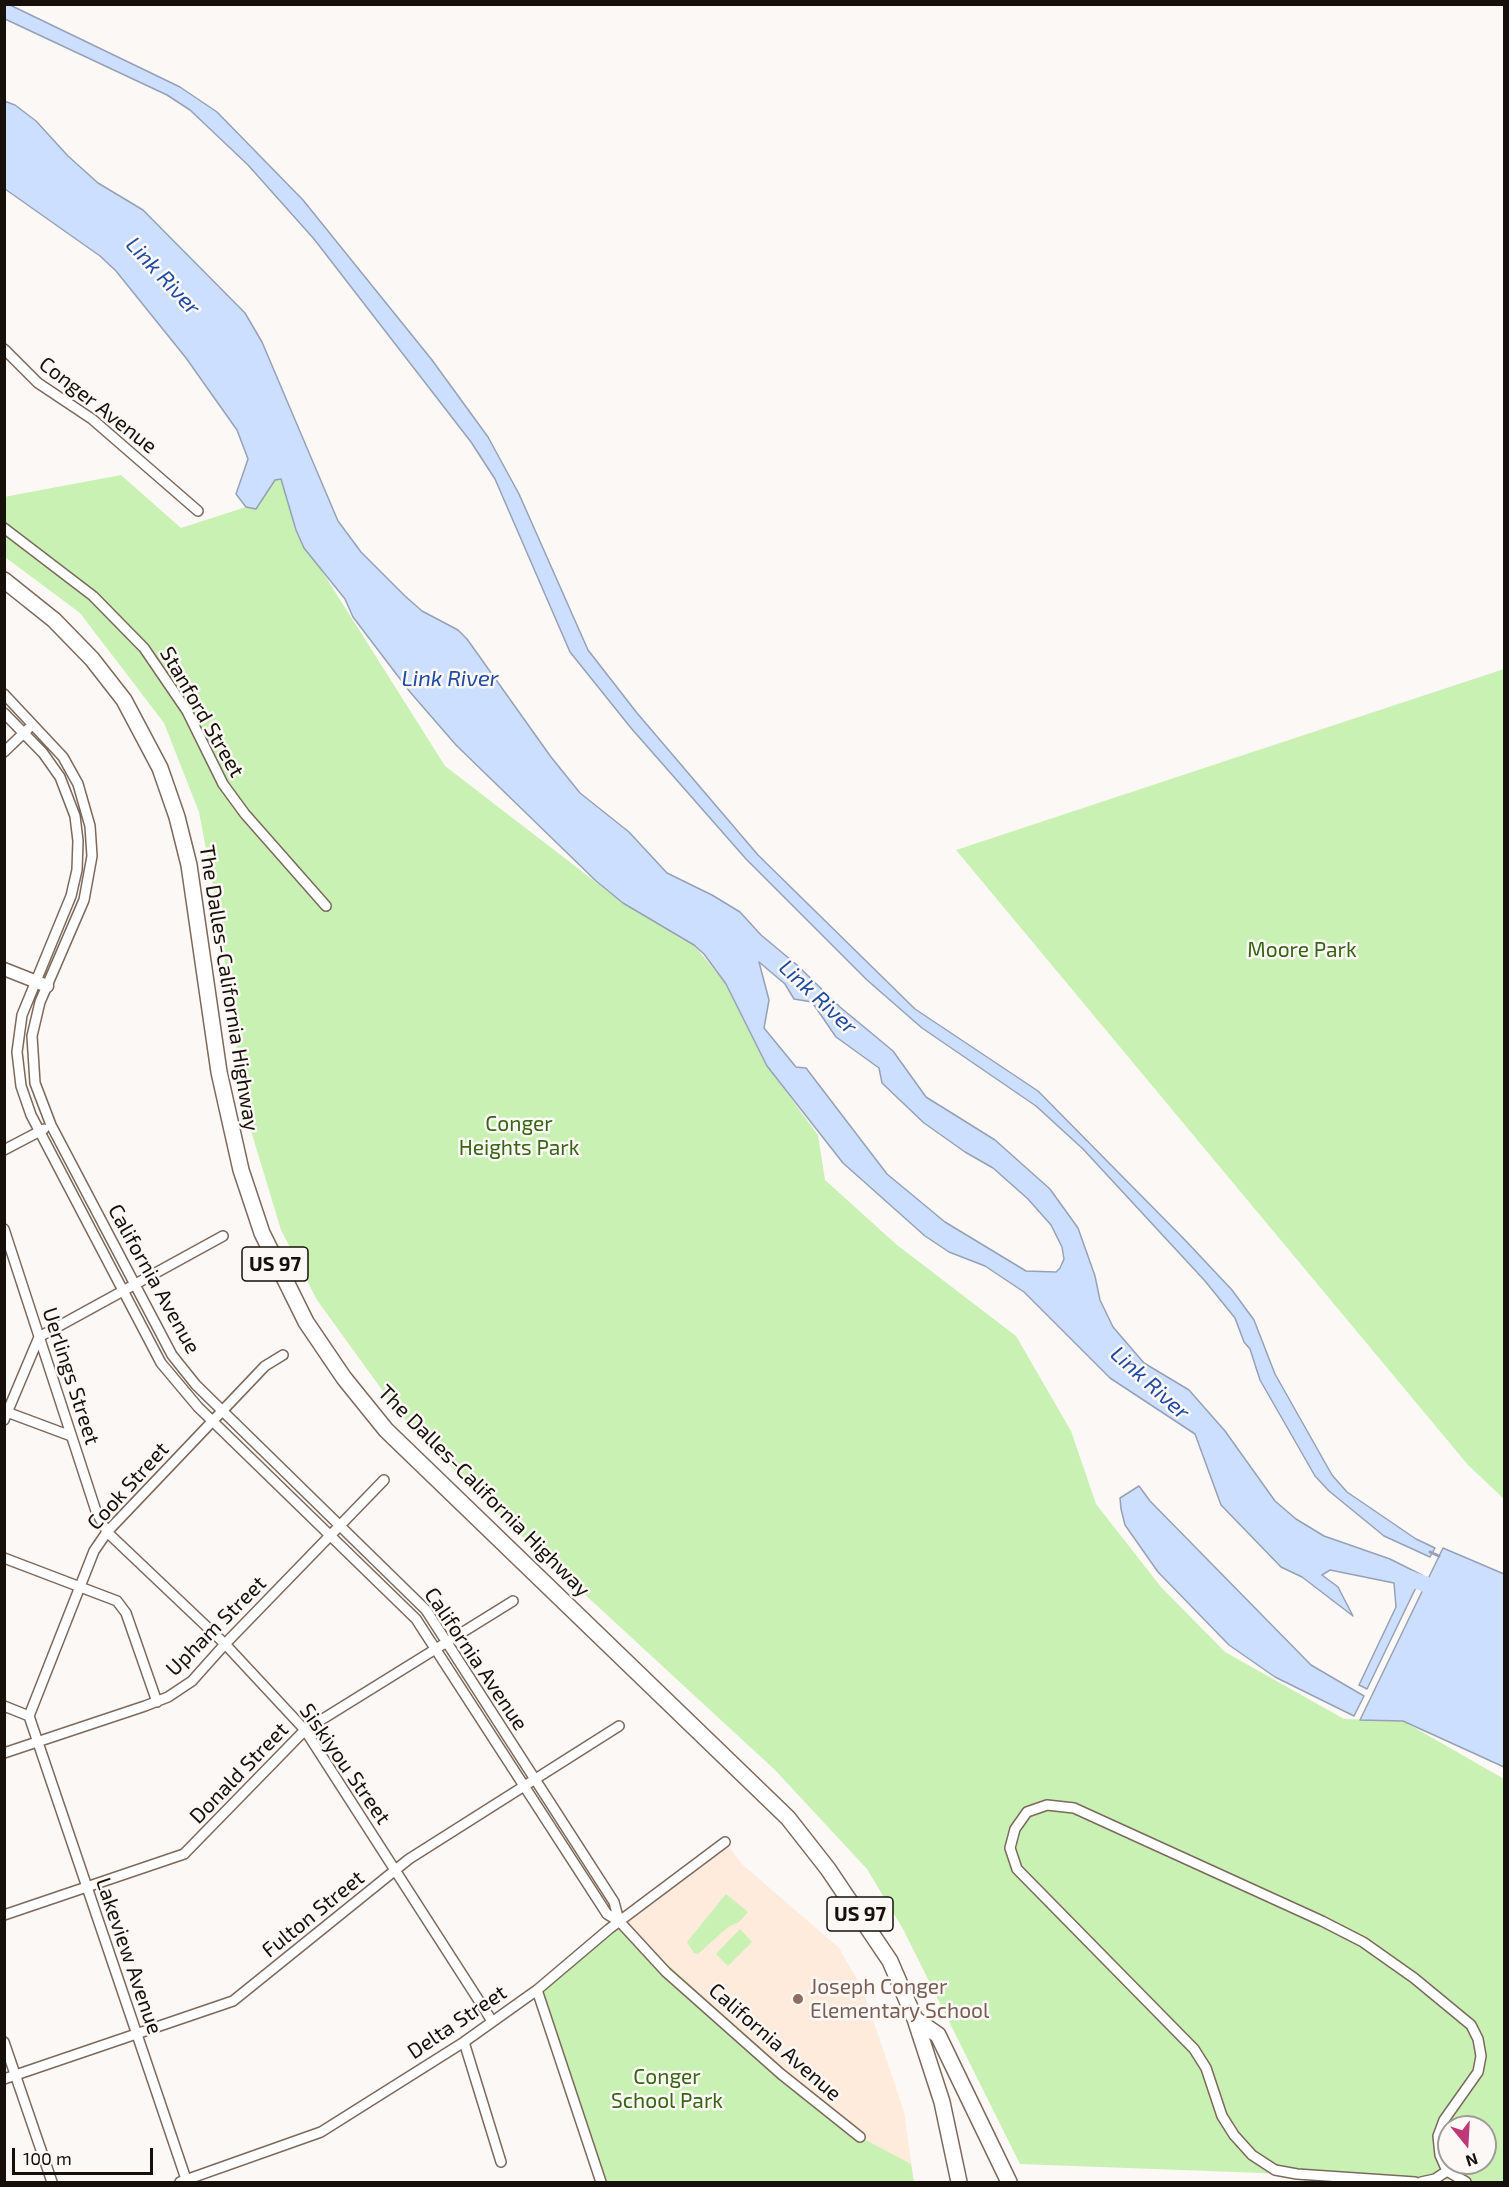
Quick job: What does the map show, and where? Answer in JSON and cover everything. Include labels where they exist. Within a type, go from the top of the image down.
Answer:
[{"type":"highway","name":"The Dalles-California Highway","points":[[4,580],[54,620],[92,659],[124,700],[160,768],[177,817],[189,865],[219,1072],[241,1170],[262,1233],[306,1322],[344,1378],[387,1430],[788,1818],[849,1896],[890,1961],[915,2019],[942,2102],[959,2182]]},
{"type":"highway","points":[[915,2019],[938,2035],[1009,2182]]},
{"type":"street","name":"Conger Avenue","points":[[4,350],[38,383],[92,419],[198,511]]},
{"type":"street","name":"Stanford Street","points":[[4,528],[93,596],[144,648],[187,711],[223,784],[245,814],[326,906]]},
{"type":"street","name":"California Avenue","points":[[4,694],[54,745],[75,777],[88,813],[91,840],[90,872],[84,900],[35,1018],[31,1052],[34,1083],[51,1125],[172,1355],[196,1385],[222,1411],[415,1597],[448,1642],[614,1902],[619,1921]]},
{"type":"street","name":"California Avenue","points":[[4,713],[43,753],[63,783],[75,816],[78,841],[77,870],[71,896],[22,1015],[17,1052],[21,1086],[40,1131],[161,1363],[186,1394],[213,1421],[405,1606],[437,1649],[603,1910],[619,1921],[666,1972],[781,2074],[860,2137]]},
{"type":"street","points":[[4,752],[34,724]]},
{"type":"street","points":[[4,969],[47,986]]},
{"type":"street","points":[[4,1150],[51,1125]]},
{"type":"street","name":"Uerlings Street","points":[[4,1229],[96,1511],[107,1532]]},
{"type":"street","points":[[71,1436],[5,1415],[39,1337],[223,1236]]},
{"type":"street","name":"Cook Street","points":[[30,1716],[94,1551],[107,1532],[265,1366],[283,1355]]},
{"type":"street","name":"Upham Street","points":[[4,1753],[157,1702],[192,1681],[384,1480]]},
{"type":"street","name":"Siskiyou Street","points":[[107,1532],[225,1644],[305,1730],[492,2021]]},
{"type":"street","points":[[4,1558],[117,1601],[126,1613],[157,1702]]},
{"type":"street","name":"Donald Street","points":[[4,1916],[184,1854],[305,1730],[513,1601]]},
{"type":"street","points":[[4,1706],[30,1716],[37,1742]]},
{"type":"street","name":"Fulton Street","points":[[4,2079],[233,2001],[395,1870],[619,1726]]},
{"type":"street","name":"Lakeview Avenue","points":[[37,1742],[137,2033],[185,2182]]},
{"type":"street","points":[[1415,2182],[1298,2174],[1275,2170],[1252,2155],[1234,2135],[1222,2116],[1206,2068],[1194,2049],[1017,1869],[1011,1848],[1015,1829],[1027,1812],[1047,1805],[1074,1808],[1322,1921],[1363,1942],[1414,1978],[1471,2025],[1478,2039],[1481,2056],[1478,2072],[1448,2115]]},
{"type":"street","name":"Delta Street","points":[[185,2182],[321,2132],[464,2042],[537,1990],[619,1921],[725,1842]]},
{"type":"street","points":[[537,1990],[601,2182]]},
{"type":"street","points":[[4,2042],[52,2182]]},
{"type":"street","points":[[464,2042],[501,2162]]},
{"type":"street","points":[[1421,2182],[1441,2175]]},
{"type":"shaded area","points":[[725,1842],[743,1865],[839,1948],[863,1990],[904,2112],[914,2182],[609,1929]]},
{"type":"green space","name":"Conger Heights Park","points":[[121,475],[181,528],[246,507],[256,509],[275,480],[281,479],[296,530],[445,766],[623,903],[694,945],[726,984],[767,1066],[818,1135],[825,1180],[897,1245],[1016,1336],[1071,1431],[1096,1504],[1161,1587],[1225,1652],[1344,1719],[1403,1721],[1504,1779],[1504,2182],[1020,2164],[903,1929],[867,1869],[775,1770],[489,1506],[398,1412],[317,1300],[281,1230],[246,1114],[218,913],[199,812],[164,723],[80,613],[5,557],[4,497]]},
{"type":"green space","name":"Moore Park","points":[[1504,669],[1504,1499],[1468,1465],[956,850]]},
{"type":"green space","points":[[726,1894],[748,1912],[739,1922],[728,1927],[698,1954],[694,1953],[687,1942]]},
{"type":"green space","name":"Conger School Park","points":[[619,1921],[860,2137],[911,2164],[914,2182],[601,2182],[537,1990]]},
{"type":"green space","points":[[740,1929],[752,1942],[728,1966],[716,1954]]},
{"type":"water","points":[[5,4],[180,87],[217,112],[303,200],[432,360],[488,437],[519,494],[588,650],[637,713],[758,855],[915,1009],[1038,1091],[1232,1290],[1254,1320],[1275,1374],[1332,1475],[1347,1492],[1416,1539],[1435,1548],[1430,1557],[1384,1536],[1329,1491],[1315,1476],[1260,1380],[1250,1349],[1244,1342],[1235,1318],[1205,1281],[1083,1149],[1036,1106],[922,1028],[867,980],[746,859],[631,728],[570,652],[495,479],[471,442],[314,239],[248,165],[190,110],[167,95],[5,19]]},
{"type":"water","name":"Link River","points":[[4,101],[15,105],[36,121],[68,156],[98,183],[143,210],[245,313],[262,342],[338,521],[361,552],[405,596],[422,611],[458,630],[467,639],[551,757],[580,793],[629,832],[667,873],[712,895],[740,912],[761,935],[797,965],[840,1007],[893,1051],[926,1097],[995,1140],[1050,1189],[1078,1228],[1095,1276],[1100,1300],[1113,1327],[1144,1363],[1189,1390],[1225,1431],[1275,1501],[1296,1519],[1324,1536],[1390,1559],[1422,1575],[1367,1689],[1359,1685],[1396,1607],[1394,1583],[1330,1570],[1322,1575],[1338,1587],[1353,1616],[1302,1577],[1281,1567],[1221,1505],[1195,1434],[1110,1378],[1024,1292],[985,1266],[949,1252],[925,1236],[843,1163],[767,1066],[726,984],[704,954],[694,945],[623,903],[596,881],[456,745],[410,692],[353,617],[345,599],[304,548],[296,530],[281,479],[275,480],[256,509],[246,507],[236,494],[248,459],[237,430],[186,358],[116,271],[100,256],[5,189]],"holes":[[[759,962],[785,984],[794,999],[812,1002],[836,1037],[879,1068],[882,1083],[924,1123],[965,1152],[993,1168],[1028,1199],[1051,1225],[1062,1247],[1064,1259],[1056,1272],[1026,1271],[945,1222],[887,1174],[806,1068],[796,1067],[764,1028],[769,1000]]]},
{"type":"water","points":[[1139,1486],[1150,1501],[1311,1665],[1364,1696],[1354,1716],[1275,1677],[1229,1645],[1158,1572],[1125,1525],[1121,1509],[1120,1498]]},
{"type":"water","points":[[1443,1548],[1504,1574],[1504,1767],[1403,1721],[1360,1720]]},
{"type":"waterway","points":[[1430,1552],[1439,1556]]},
{"type":"waterway","name":"Link River","points":[[1397,1574],[1425,1584]]},
{"type":"place","name":"Joseph Conger Elementary School","points":[[798,1999]]}]
